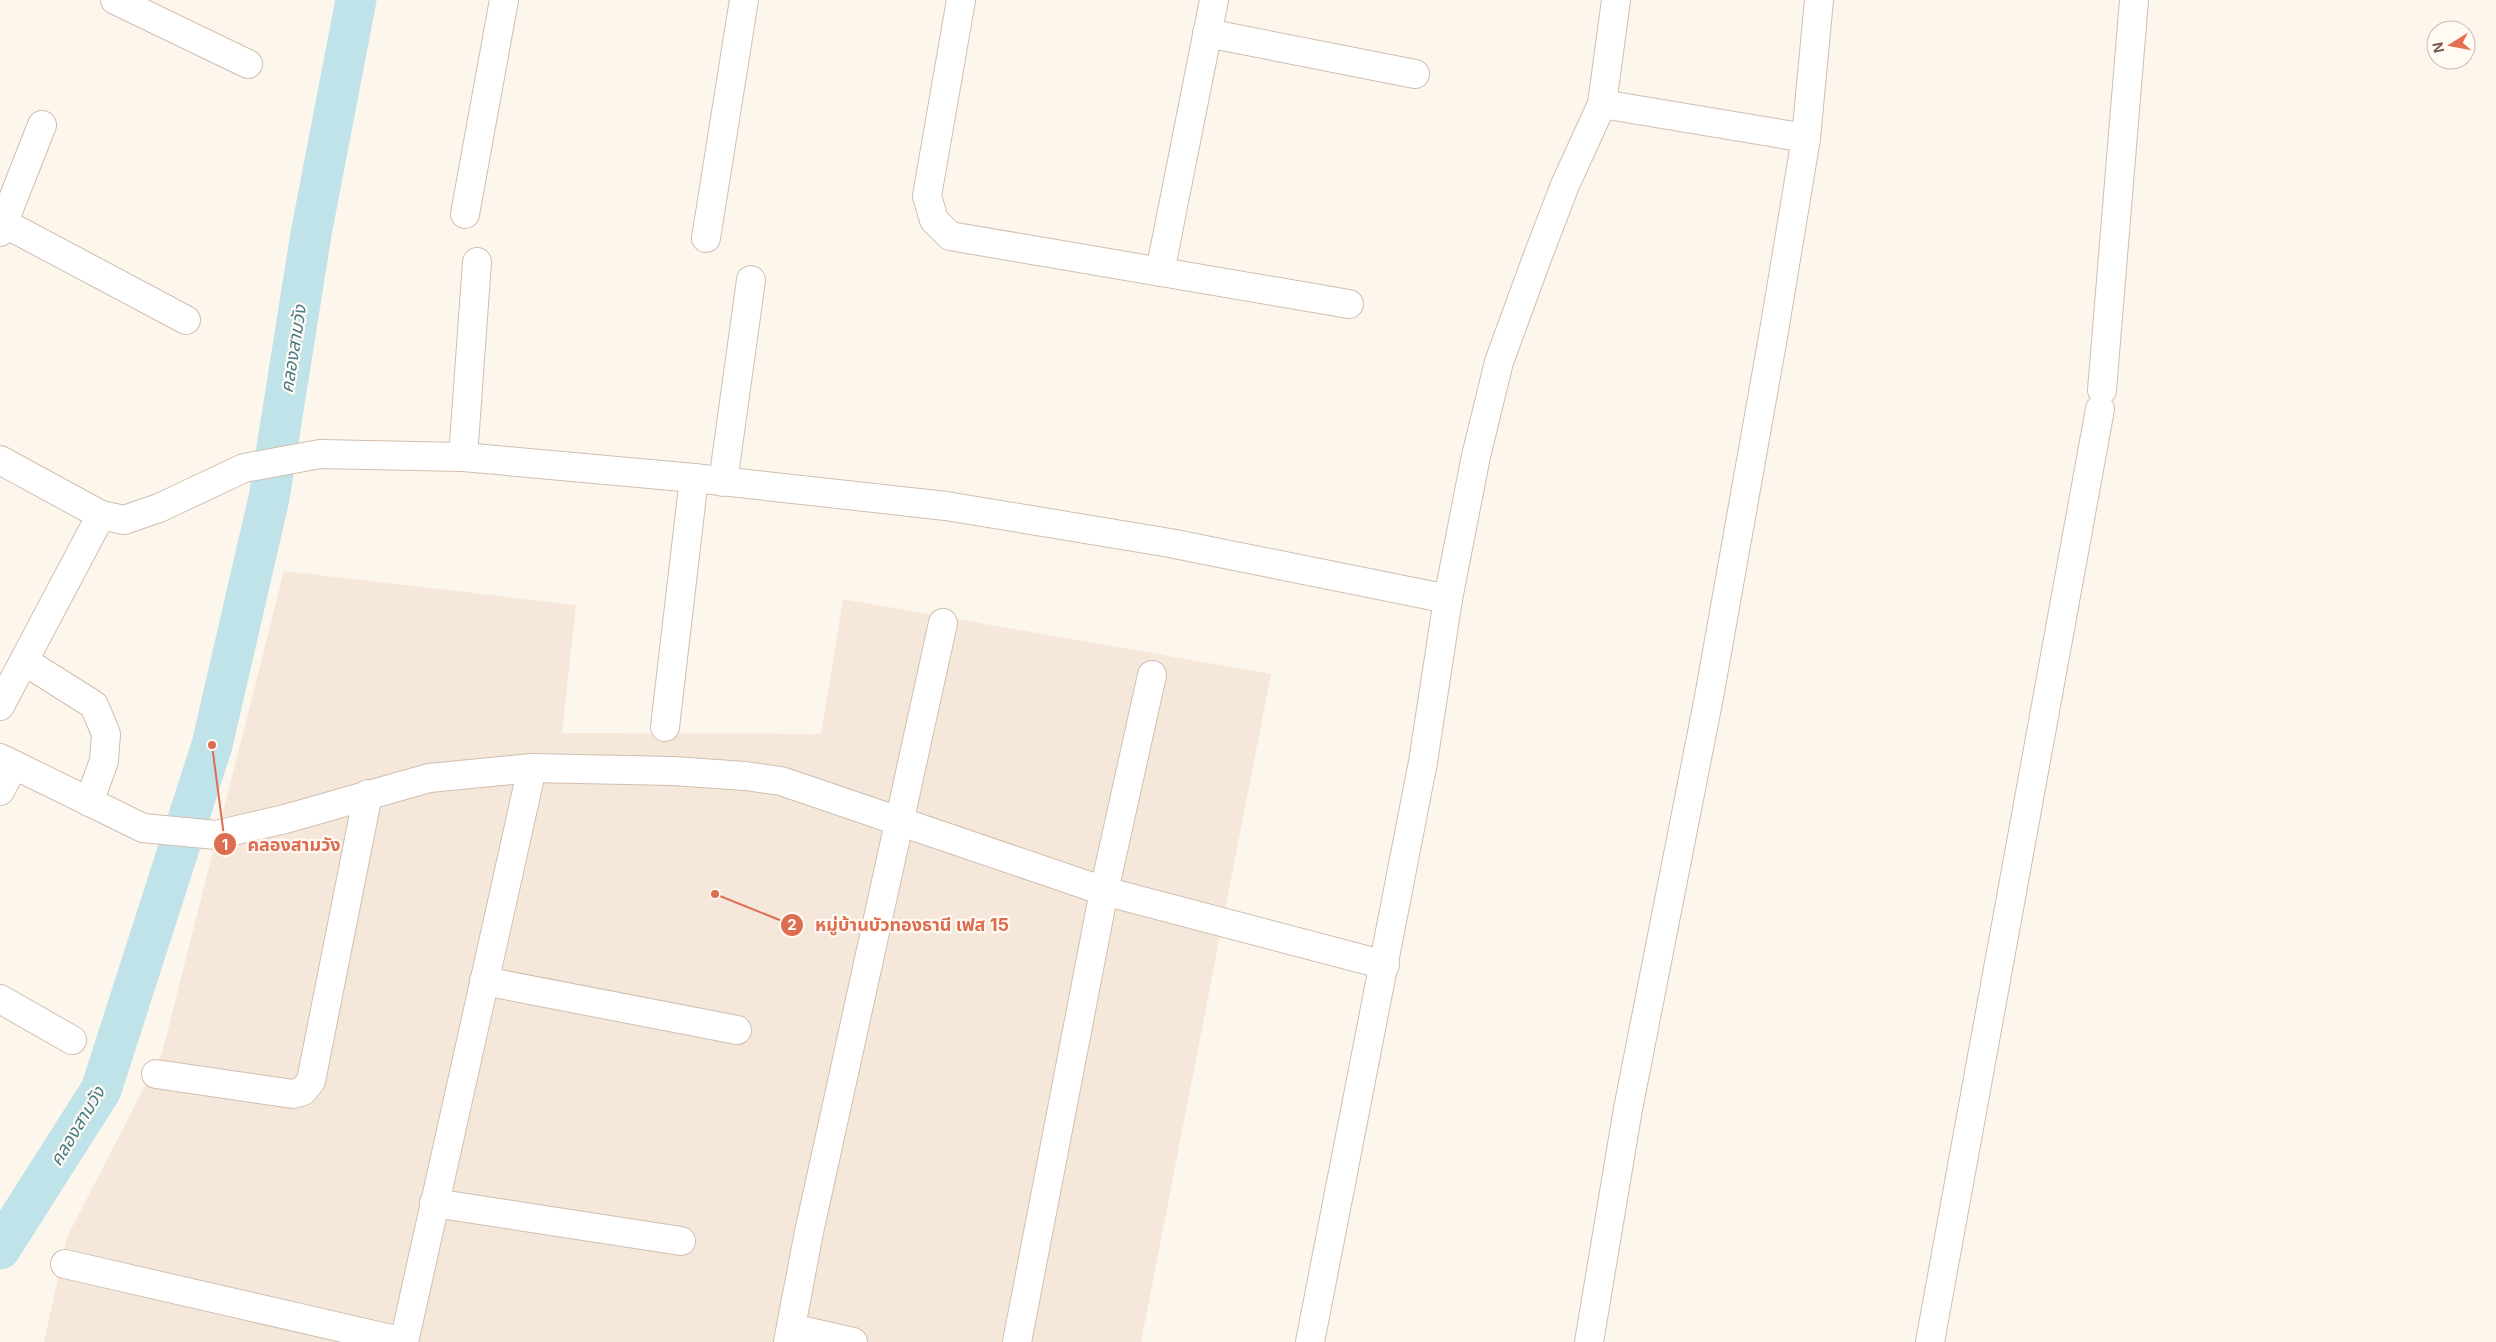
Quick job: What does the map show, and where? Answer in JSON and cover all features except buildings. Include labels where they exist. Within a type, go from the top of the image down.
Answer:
[{"type":"street","points":[[115,0],[248,64]]},
{"type":"street","points":[[465,214],[504,0]]},
{"type":"street","points":[[706,238],[744,0]]},
{"type":"street","points":[[961,0],[926,196],[934,220],[950,236],[1349,304]]},
{"type":"street","points":[[1160,272],[1214,0]]},
{"type":"street","points":[[1310,1342],[1385,966],[1423,762],[1448,599],[1476,456],[1499,362],[1562,194],[1602,104],[1616,0]]},
{"type":"street","points":[[1589,1342],[1628,1109],[1708,697],[1806,138],[1819,0]]},
{"type":"street","points":[[1930,1342],[2101,400],[2134,0]]},
{"type":"street","points":[[1207,33],[1415,74]]},
{"type":"street","points":[[1602,104],[1806,138]]},
{"type":"street","points":[[42,125],[1,226],[186,320]]},
{"type":"street","points":[[463,457],[477,262]]},
{"type":"street","points":[[723,482],[751,280]]},
{"type":"street","points":[[0,460],[101,515],[124,520],[159,508],[244,468],[320,454],[463,457],[694,478],[946,506],[1170,543],[1448,599]]},
{"type":"street","points":[[665,727],[694,478]]},
{"type":"street","points":[[0,706],[101,515]]},
{"type":"street","points":[[853,1342],[789,1335],[809,1232],[943,623]]},
{"type":"street","points":[[24,661],[94,705],[106,734],[104,761],[89,802]]},
{"type":"street","points":[[1017,1342],[1104,891],[1152,675]]},
{"type":"street","points":[[0,791],[7,762],[143,828],[216,835],[286,819],[429,778],[532,768],[672,771],[772,780],[1104,891],[1385,966]]},
{"type":"street","points":[[65,1264],[404,1342],[532,768]]},
{"type":"street","points":[[156,1074],[293,1094],[303,1091],[307,1086],[313,1071],[368,794]]},
{"type":"street","points":[[484,981],[738,1030]]},
{"type":"street","points":[[0,999],[72,1040]]},
{"type":"street","points":[[434,1203],[682,1241]]},
{"type":"shaded area","points":[[284,571],[576,605],[562,733],[821,734],[843,599],[1271,674],[1141,1342],[44,1342],[67,1237],[162,1053]]},
{"type":"waterway","name":"คลองสามวัง","points":[[0,1249],[101,1090],[212,745],[269,498],[311,234],[356,0]]},
{"type":"place","name":"คลองสามวัง","points":[[212,745]]},
{"type":"place","name":"หมู่บ้านบัวทองธานี เฟส 15","points":[[715,894]]}]
